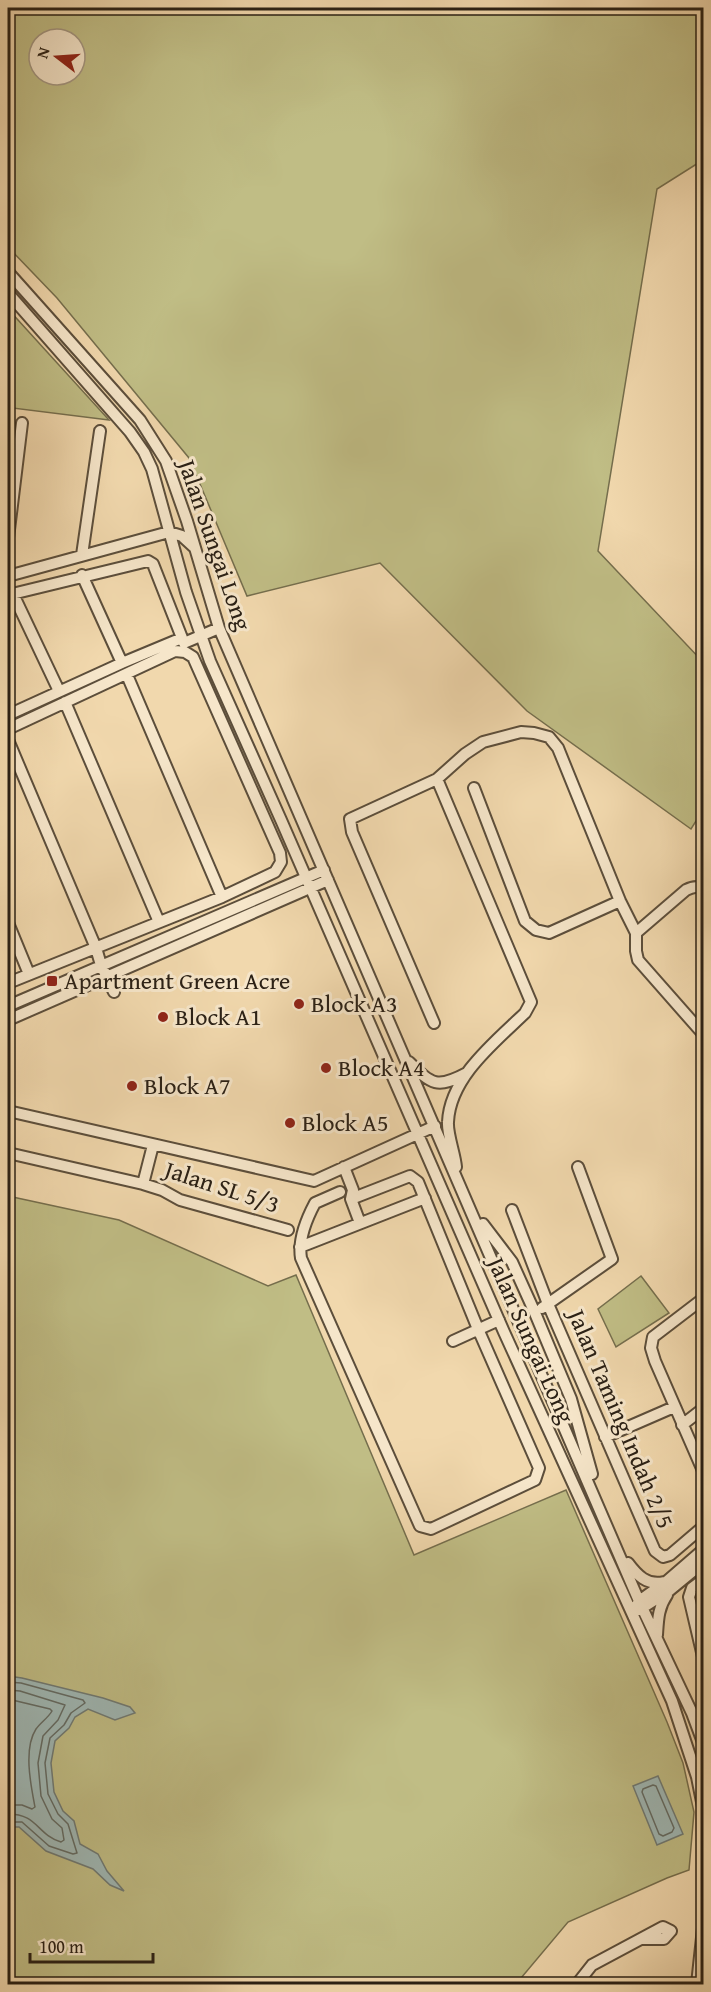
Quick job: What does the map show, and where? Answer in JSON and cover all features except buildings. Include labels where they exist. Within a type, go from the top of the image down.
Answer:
[{"type":"street","name":"Jalan Sungai Long","points":[[8,272],[140,420],[166,461],[196,548],[219,628],[619,1550],[638,1609],[680,1719],[697,1777],[704,1812]]},
{"type":"street","name":"Jalan Sungai Long","points":[[8,293],[130,432],[144,452],[152,469],[174,549],[210,661],[504,1332],[624,1598],[638,1609],[657,1636],[704,1745]]},
{"type":"street","points":[[8,538],[22,423]]},
{"type":"street","points":[[82,555],[100,431]]},
{"type":"street","points":[[169,532],[176,524],[181,504]]},
{"type":"street","points":[[150,537],[163,511]]},
{"type":"street","points":[[8,576],[169,532],[182,536],[196,548]]},
{"type":"street","points":[[150,537],[174,549]]},
{"type":"street","points":[[59,691],[10,595],[143,561],[153,564],[184,643],[219,628]]},
{"type":"street","points":[[82,575],[122,663]]},
{"type":"street","points":[[8,715],[182,638]]},
{"type":"street","points":[[8,729],[175,651],[185,652],[193,657],[280,854],[280,865],[274,872],[222,897],[8,983]]},
{"type":"street","points":[[127,675],[222,897]]},
{"type":"street","points":[[65,702],[159,921]]},
{"type":"street","points":[[434,1023],[352,832],[350,819],[437,779],[465,754],[483,742],[520,732],[549,737],[558,747],[620,901],[636,933],[636,951],[639,960],[704,1035]]},
{"type":"street","points":[[8,740],[114,992]]},
{"type":"street","points":[[437,779],[531,1002],[525,1013],[469,1072],[451,1104],[448,1124],[458,1180]]},
{"type":"street","points":[[474,788],[525,921],[536,930],[549,933],[620,901]]},
{"type":"street","points":[[281,820],[299,812]]},
{"type":"street","points":[[8,1006],[305,877],[326,875]]},
{"type":"street","points":[[8,1020],[310,888],[326,875]]},
{"type":"street","points":[[636,933],[686,890],[693,886],[704,890]]},
{"type":"street","points":[[8,923],[29,974]]},
{"type":"street","points":[[405,1057],[429,1081],[439,1084],[469,1072]]},
{"type":"street","points":[[8,1111],[314,1181],[435,1126]]},
{"type":"street","points":[[142,1184],[153,1145]]},
{"type":"street","name":"Jalan SL 5/3","points":[[8,1153],[142,1184],[162,1190],[180,1200],[288,1230]]},
{"type":"street","points":[[344,1167],[353,1190],[351,1199],[360,1222]]},
{"type":"street","points":[[535,1313],[612,1259],[578,1167]]},
{"type":"street","points":[[333,1173],[340,1192],[351,1199]]},
{"type":"street","points":[[340,1192],[315,1203],[308,1217],[300,1254],[420,1526],[431,1529],[535,1480],[539,1468],[483,1341],[418,1182],[410,1176],[351,1199]]},
{"type":"street","points":[[300,1247],[425,1198]]},
{"type":"street","points":[[472,1210],[512,1262],[535,1313],[571,1399],[602,1512]]},
{"type":"street","name":"Jalan Taming Indah 2/5","points":[[512,1210],[548,1304],[656,1551],[663,1557],[670,1556],[704,1526]]},
{"type":"street","points":[[704,1298],[653,1337],[651,1348],[674,1407],[704,1473]]},
{"type":"street","points":[[453,1341],[499,1320]]},
{"type":"street","points":[[483,1341],[504,1332]]},
{"type":"street","points":[[605,1437],[674,1407]]},
{"type":"street","points":[[682,1425],[704,1408]]},
{"type":"street","points":[[657,1636],[658,1616],[668,1586],[704,1549]]},
{"type":"street","points":[[619,1550],[644,1580],[668,1586]]},
{"type":"street","points":[[638,1609],[704,1562]]},
{"type":"street","points":[[704,1579],[692,1588],[689,1597],[704,1661]]},
{"type":"street","points":[[666,1657],[661,1672],[677,1680]]},
{"type":"street","points":[[697,1984],[704,1919]]},
{"type":"street","points":[[576,1984],[592,1965],[642,1939]]},
{"type":"shaded area","points":[[8,8],[703,8],[703,160],[657,189],[598,551],[703,662],[703,810],[691,829],[527,711],[380,563],[247,596],[189,458],[57,298],[8,247]]},
{"type":"shaded area","points":[[8,309],[109,420],[13,408],[8,456]]},
{"type":"shaded area","points":[[8,1196],[119,1220],[268,1286],[296,1275],[414,1555],[566,1490],[683,1763],[694,1812],[689,1870],[568,1922],[516,1984],[8,1984]]},
{"type":"shaded area","points":[[641,1276],[669,1313],[616,1347],[598,1309]]},
{"type":"water","points":[[8,1676],[103,1698],[130,1707],[135,1713],[115,1720],[88,1709],[75,1717],[69,1728],[55,1741],[51,1763],[54,1792],[63,1811],[74,1821],[80,1844],[98,1854],[107,1871],[124,1891],[110,1885],[93,1869],[46,1851],[19,1827],[8,1827]]},
{"type":"water","points":[[658,1776],[683,1834],[657,1845],[633,1786]]},
{"type":"place","name":"Apartment Green Acre","points":[[52,981]]},
{"type":"place","name":"Block A3","points":[[299,1004]]},
{"type":"place","name":"Block A1","points":[[163,1017]]},
{"type":"place","name":"Block A4","points":[[326,1068]]},
{"type":"place","name":"Block A7","points":[[132,1086]]},
{"type":"place","name":"Block A5","points":[[290,1123]]}]
